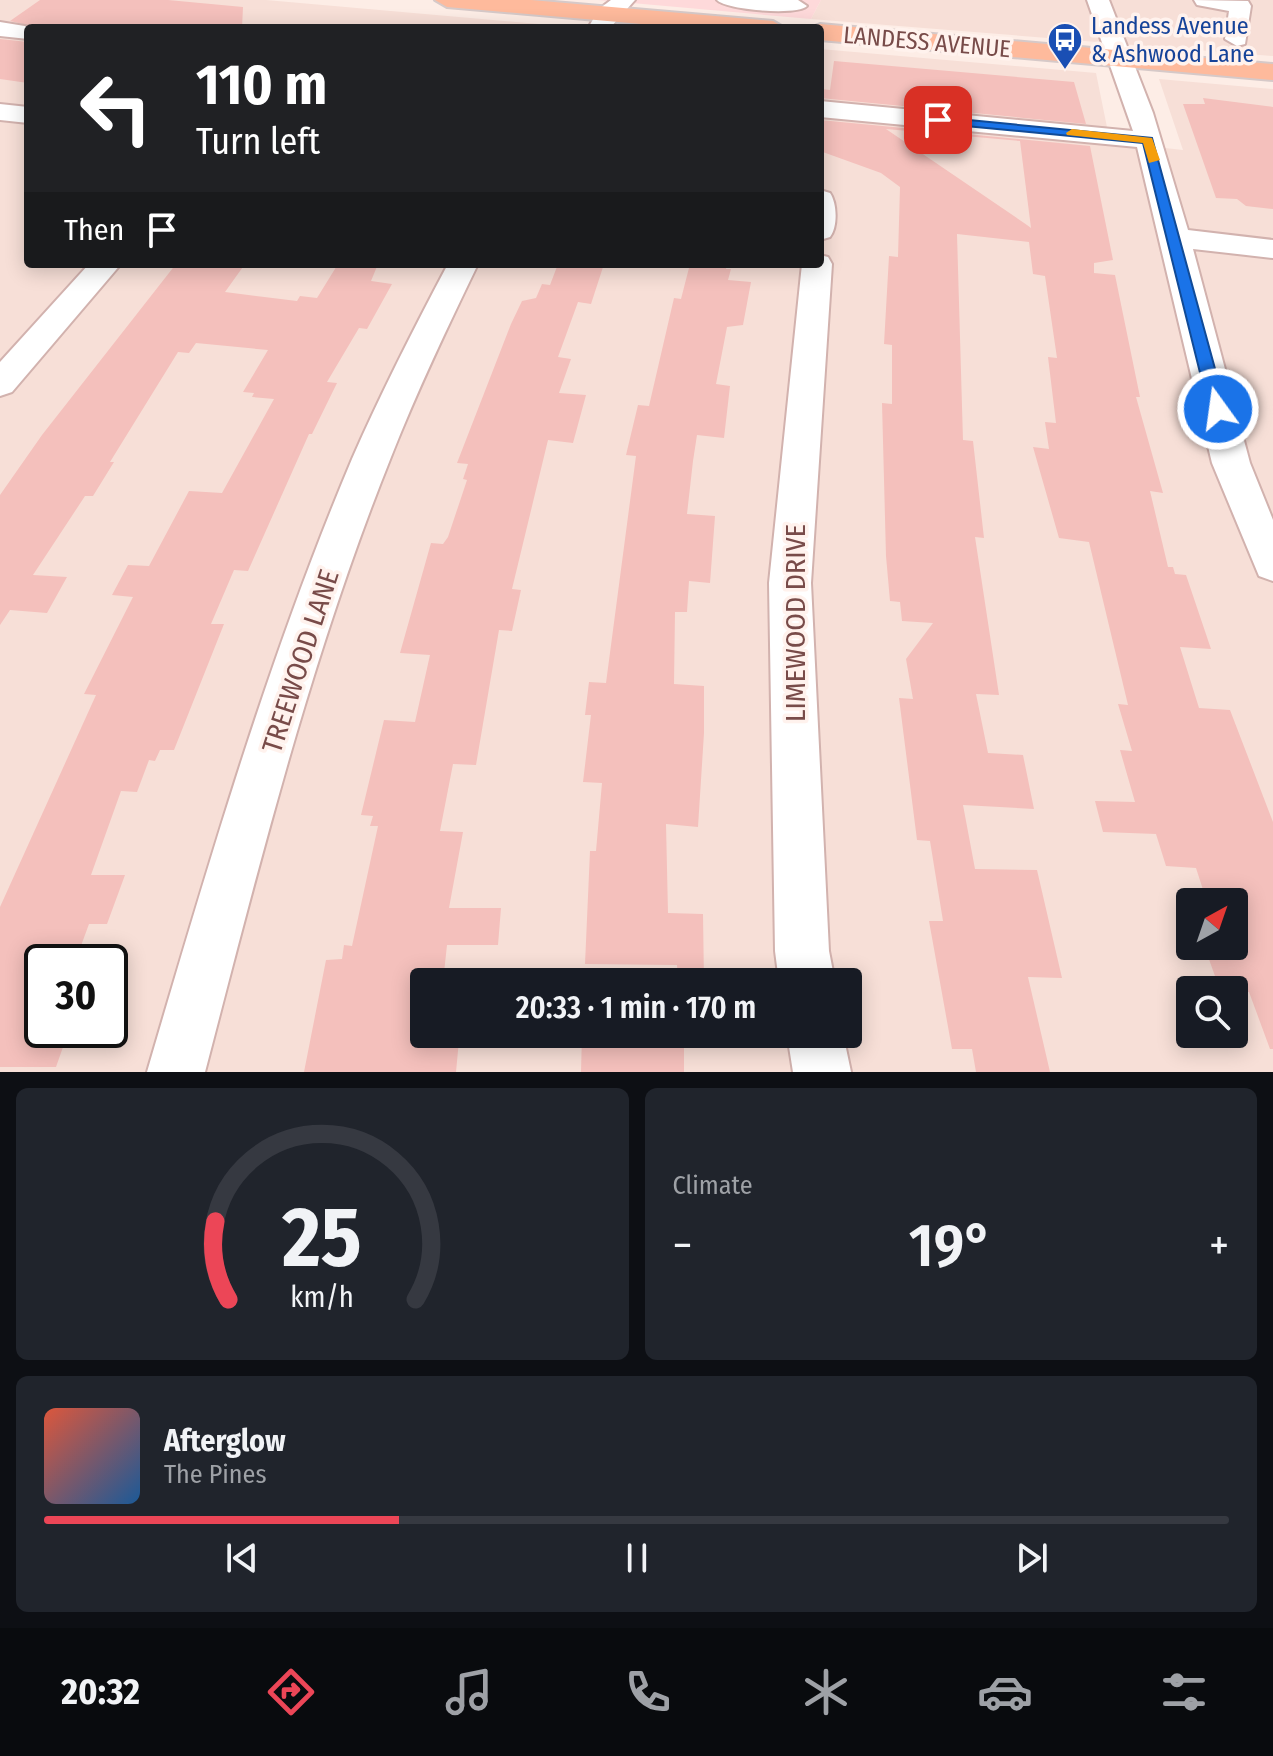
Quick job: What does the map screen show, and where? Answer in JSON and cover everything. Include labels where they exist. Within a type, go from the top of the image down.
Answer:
[{"type":"main road","points":[[447,0],[610,14],[788,19]]},
{"type":"main road","name":"LANDESS AVENUE","points":[[824,32],[1273,72]]},
{"type":"street","points":[[728,0],[788,19]]},
{"type":"street","points":[[1097,0],[1126,60],[1176,238],[1232,466],[1273,564]]},
{"type":"street","points":[[1205,0],[1240,6],[1237,39]]},
{"type":"street","points":[[0,29],[24,32]]},
{"type":"street","points":[[824,109],[1148,140]]},
{"type":"street","points":[[0,112],[24,115]]},
{"type":"street","points":[[1176,238],[1273,249]]},
{"type":"street","points":[[0,384],[102,268]]},
{"type":"street","name":"TREEWOOD LANE","points":[[176,1072],[232,871],[345,520],[434,317],[461,268]]},
{"type":"street","name":"LIMEWOOD DRIVE","points":[[805,968],[790,583],[817,268]]},
{"type":"street","points":[[818,1048],[822,1072]]},
{"type":"shaded area","points":[[0,0],[266,0],[539,24],[24,24],[24,268],[824,268],[824,49],[1096,73],[1110,142],[1183,150],[1159,79],[1273,89],[1273,1072],[0,1072]]},
{"type":"shaded area","points":[[598,0],[821,0],[811,19]]},
{"type":"shaded area","points":[[821,0],[1273,0],[1273,56],[811,19]]},
{"type":"building","points":[[40,0],[168,0],[243,7],[242,24],[24,24],[10,21]]},
{"type":"building","points":[[0,39],[24,42],[24,82],[0,79]]},
{"type":"building","points":[[834,61],[1074,82],[1086,124],[824,98],[824,89],[830,90]]},
{"type":"building","points":[[1203,98],[1273,107],[1273,209],[1246,206],[1237,199],[1216,198],[1183,104],[1205,104]]},
{"type":"building","points":[[824,120],[1090,146],[1113,260],[1094,263],[1094,273],[1115,275],[1140,397],[1136,397],[1163,493],[1150,491],[1168,567],[1173,567],[1175,574],[1186,575],[1211,649],[1180,647],[1199,708],[1230,710],[1273,822],[1273,1049],[1270,1049],[1248,992],[1248,976],[1215,976],[1209,960],[1248,960],[1248,888],[1202,888],[1196,868],[1166,866],[1156,834],[1103,832],[1095,801],[1135,802],[1120,750],[1132,751],[1118,704],[1128,705],[1089,542],[1059,538],[1033,447],[1049,449],[1045,422],[1056,423],[1048,357],[1057,358],[1045,276],[1033,274],[1029,242],[957,234],[963,440],[973,441],[984,538],[975,537],[999,695],[976,694],[988,753],[1023,755],[1034,809],[963,805],[975,869],[1037,870],[1062,978],[1028,977],[1050,1072],[976,1072],[972,1049],[952,1049],[929,921],[943,921],[930,841],[917,840],[899,698],[913,699],[906,659],[933,623],[902,621],[900,602],[890,601],[886,556],[882,403],[892,404],[892,345],[884,344],[889,256],[898,257],[900,187],[881,173],[824,152]],"holes":[[[886,129],[1020,141],[1031,228]]]},
{"type":"building","points":[[173,268],[242,268],[225,292],[297,301],[300,296],[317,298],[336,268],[376,268],[371,281],[392,284],[367,329],[359,328],[327,382],[337,383],[312,434],[309,434],[248,571],[234,570],[211,624],[224,624],[174,750],[160,750],[155,761],[149,760],[137,792],[121,791],[91,875],[125,875],[107,924],[89,924],[82,944],[24,944],[24,1048],[63,1048],[56,1067],[0,1067],[0,907],[96,695],[84,694],[133,597],[112,595],[128,565],[149,566],[189,491],[222,493],[274,399],[252,397],[254,393],[243,392],[268,350],[196,343],[189,353],[178,352],[110,462],[114,462],[93,496],[85,496],[33,575],[67,577],[47,613],[10,610],[0,625],[0,495],[42,435]]},
{"type":"building","points":[[556,268],[603,268],[591,304],[578,302],[558,357],[571,359],[559,393],[586,395],[573,443],[548,440],[512,589],[521,590],[512,631],[499,630],[476,765],[453,764],[440,831],[463,832],[449,908],[501,908],[498,945],[447,945],[445,968],[410,968],[410,1048],[458,1048],[456,1072],[304,1072],[326,960],[342,959],[344,945],[352,946],[378,826],[370,826],[373,816],[361,815],[384,720],[415,722],[430,655],[400,653],[431,543],[443,544],[448,537],[467,480],[463,479],[468,464],[457,463],[511,324],[522,301],[536,298],[542,284],[550,285]]},
{"type":"building","points":[[689,268],[731,269],[728,280],[751,282],[743,325],[727,327],[716,384],[730,386],[724,438],[697,435],[693,461],[687,514],[715,516],[710,583],[689,581],[687,612],[675,612],[674,684],[704,686],[704,733],[698,827],[666,824],[668,913],[703,914],[704,968],[585,964],[590,851],[596,851],[602,783],[583,782],[591,715],[585,715],[589,682],[606,683],[636,456],[626,455],[638,405],[649,406],[674,298],[681,299]]},
{"type":"building","points":[[582,1048],[684,1048],[684,1072],[581,1072]]},
{"type":"slow traffic","points":[[1072,133],[1148,140],[1154,160]]},
{"type":"place","name":"Landess Avenue & Ashwood Lane","points":[[1065,71]]},
{"type":"route","points":[[938,120],[1148,140],[1176,238],[1218,409]]}]
